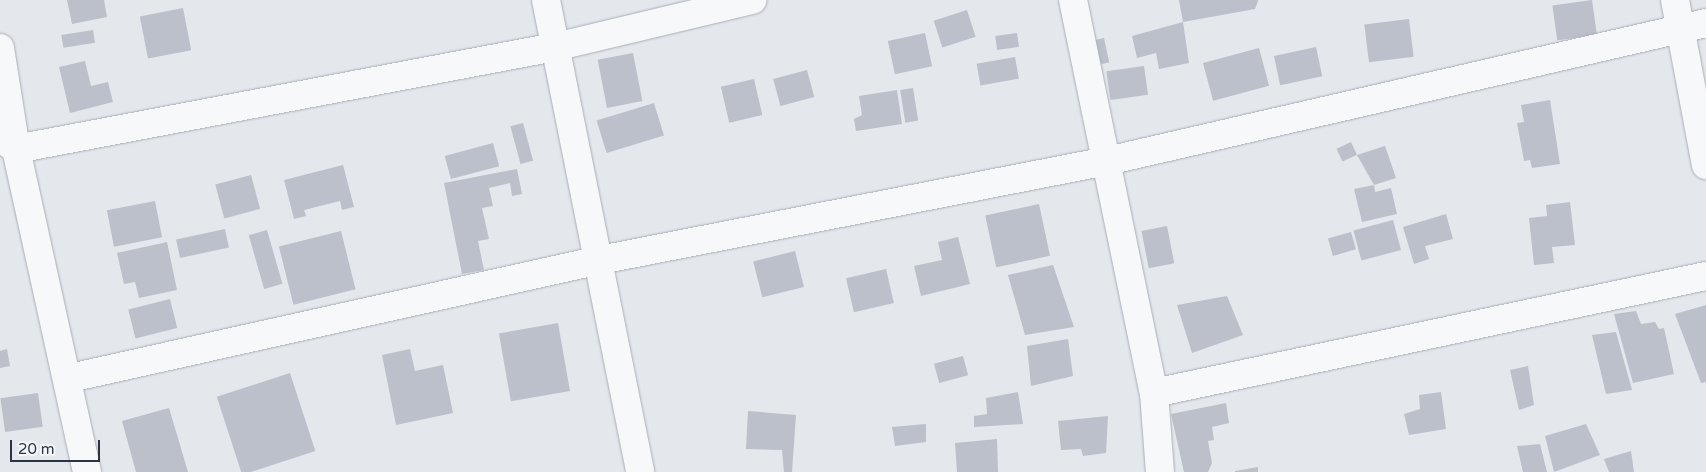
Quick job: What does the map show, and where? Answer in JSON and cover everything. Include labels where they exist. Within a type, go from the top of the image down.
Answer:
[{"type":"street","points":[[546,0],[554,47],[600,260],[640,472]]},
{"type":"street","points":[[8,143],[554,47],[752,0]]},
{"type":"street","points":[[1074,0],[1154,393],[1160,472]]},
{"type":"street","points":[[1675,0],[1693,26],[1706,165]]},
{"type":"street","points":[[70,378],[600,260],[1107,161],[1693,26]]},
{"type":"street","points":[[0,48],[8,143],[70,378],[87,472]]},
{"type":"street","points":[[1154,393],[1706,276]]},
{"type":"building","points":[[67,0],[104,0],[107,17],[72,24]]},
{"type":"building","points":[[1179,0],[1258,1],[1255,9],[1183,22]]},
{"type":"building","points":[[1592,0],[1597,35],[1557,40],[1552,6]]},
{"type":"building","points":[[183,8],[191,50],[148,59],[140,16]]},
{"type":"building","points":[[967,10],[976,37],[942,47],[934,21]]},
{"type":"building","points":[[1409,19],[1414,57],[1369,62],[1364,24]]},
{"type":"building","points":[[1183,22],[1189,63],[1159,69],[1156,53],[1137,58],[1132,36]]},
{"type":"building","points":[[93,30],[95,43],[63,48],[61,35]]},
{"type":"building","points":[[925,33],[932,66],[895,74],[888,41]]},
{"type":"building","points":[[1017,33],[1019,47],[997,50],[995,36]]},
{"type":"building","points":[[1104,38],[1109,62],[1090,67],[1084,42]]},
{"type":"building","points":[[1316,47],[1322,76],[1280,85],[1274,56]]},
{"type":"building","points":[[1259,48],[1269,86],[1213,101],[1203,63]]},
{"type":"building","points":[[633,53],[642,101],[607,108],[598,60]]},
{"type":"building","points":[[1015,57],[1019,79],[980,85],[977,64]]},
{"type":"building","points":[[85,61],[91,86],[108,82],[113,102],[70,113],[59,67]]},
{"type":"building","points":[[1144,66],[1148,95],[1110,100],[1106,71]]},
{"type":"building","points":[[807,70],[814,97],[780,106],[773,79]]},
{"type":"building","points":[[754,79],[762,115],[729,123],[721,87]]},
{"type":"building","points":[[913,88],[918,121],[905,123],[900,90]]},
{"type":"building","points":[[897,90],[902,124],[856,131],[854,119],[862,115],[859,96]]},
{"type":"building","points":[[1550,100],[1560,164],[1532,168],[1530,160],[1524,161],[1517,123],[1524,122],[1521,105]]},
{"type":"building","points":[[654,103],[664,136],[607,153],[597,121]]},
{"type":"building","points":[[523,123],[533,161],[521,164],[510,126]]},
{"type":"building","points":[[1351,142],[1357,155],[1342,161],[1336,149]]},
{"type":"building","points":[[493,143],[499,166],[451,179],[445,156]]},
{"type":"building","points":[[1385,146],[1396,178],[1374,185],[1357,155]]},
{"type":"building","points":[[343,165],[354,207],[342,210],[340,201],[304,210],[306,216],[294,219],[284,180]]},
{"type":"building","points":[[517,169],[522,194],[512,196],[510,183],[489,188],[493,206],[482,208],[489,239],[478,241],[484,270],[462,274],[444,183]]},
{"type":"building","points":[[251,175],[260,209],[224,218],[215,185]]},
{"type":"building","points":[[1374,185],[1375,192],[1391,188],[1397,214],[1362,222],[1354,189]]},
{"type":"building","points":[[155,201],[162,237],[114,247],[107,210]]},
{"type":"building","points":[[1570,202],[1575,245],[1552,247],[1554,263],[1534,265],[1529,218],[1547,216],[1546,205]]},
{"type":"building","points":[[1039,204],[1050,256],[996,267],[985,215]]},
{"type":"building","points":[[1446,214],[1453,239],[1425,246],[1429,259],[1414,264],[1403,227]]},
{"type":"building","points":[[1393,220],[1401,250],[1361,261],[1353,231]]},
{"type":"building","points":[[1167,226],[1174,263],[1149,268],[1141,231]]},
{"type":"building","points":[[225,229],[229,248],[180,258],[176,239]]},
{"type":"building","points":[[267,230],[282,284],[264,289],[249,235]]},
{"type":"building","points":[[341,231],[356,289],[293,305],[279,246]]},
{"type":"building","points":[[1351,232],[1356,249],[1333,256],[1328,239]]},
{"type":"building","points":[[958,237],[970,284],[921,296],[914,266],[942,260],[938,242]]},
{"type":"building","points":[[167,242],[177,290],[139,298],[135,282],[124,284],[117,253]]},
{"type":"building","points":[[795,251],[804,287],[762,297],[753,261]]},
{"type":"building","points":[[1053,265],[1074,327],[1025,335],[1008,275]]},
{"type":"building","points":[[886,269],[894,303],[854,312],[846,278]]},
{"type":"building","points":[[1227,296],[1243,335],[1192,353],[1177,305]]},
{"type":"building","points":[[170,299],[177,328],[136,339],[128,309]]},
{"type":"building","points":[[1706,305],[1706,382],[1701,383],[1675,314]]},
{"type":"building","points":[[1636,311],[1641,324],[1655,322],[1659,329],[1664,328],[1674,374],[1633,383],[1614,314]]},
{"type":"building","points":[[558,323],[570,391],[511,401],[499,333]]},
{"type":"building","points":[[1616,332],[1632,390],[1606,394],[1592,335]]},
{"type":"building","points":[[1068,339],[1073,376],[1031,386],[1027,346]]},
{"type":"building","points":[[7,349],[10,366],[0,368],[0,351]]},
{"type":"building","points":[[410,349],[415,371],[443,365],[453,413],[396,425],[382,355]]},
{"type":"building","points":[[963,356],[968,375],[939,383],[934,364]]},
{"type":"building","points":[[1528,366],[1534,405],[1519,410],[1510,370]]},
{"type":"building","points":[[290,373],[315,451],[251,472],[241,472],[217,397]]},
{"type":"building","points":[[1018,392],[1023,424],[974,427],[974,416],[987,414],[986,398]]},
{"type":"building","points":[[1441,392],[1446,429],[1409,435],[1404,414],[1420,409],[1419,395]]},
{"type":"building","points":[[38,393],[43,427],[5,432],[0,398]]},
{"type":"building","points":[[1226,403],[1229,423],[1212,427],[1214,440],[1208,441],[1212,463],[1208,472],[1184,472],[1171,414]]},
{"type":"building","points":[[169,408],[188,472],[136,472],[122,421]]},
{"type":"building","points":[[748,411],[796,415],[792,472],[784,472],[782,450],[746,449]]},
{"type":"building","points":[[1108,416],[1106,453],[1083,456],[1081,449],[1061,450],[1058,421]]},
{"type":"building","points":[[926,424],[926,442],[895,446],[892,427]]},
{"type":"building","points":[[1586,424],[1600,455],[1554,472],[1545,436]]},
{"type":"building","points":[[997,439],[998,472],[957,472],[955,443]]},
{"type":"building","points":[[1540,444],[1547,472],[1523,472],[1517,446]]},
{"type":"building","points":[[1631,451],[1634,472],[1609,472],[1604,459]]},
{"type":"building","points":[[1258,467],[1258,472],[1235,472],[1235,471]]}]
